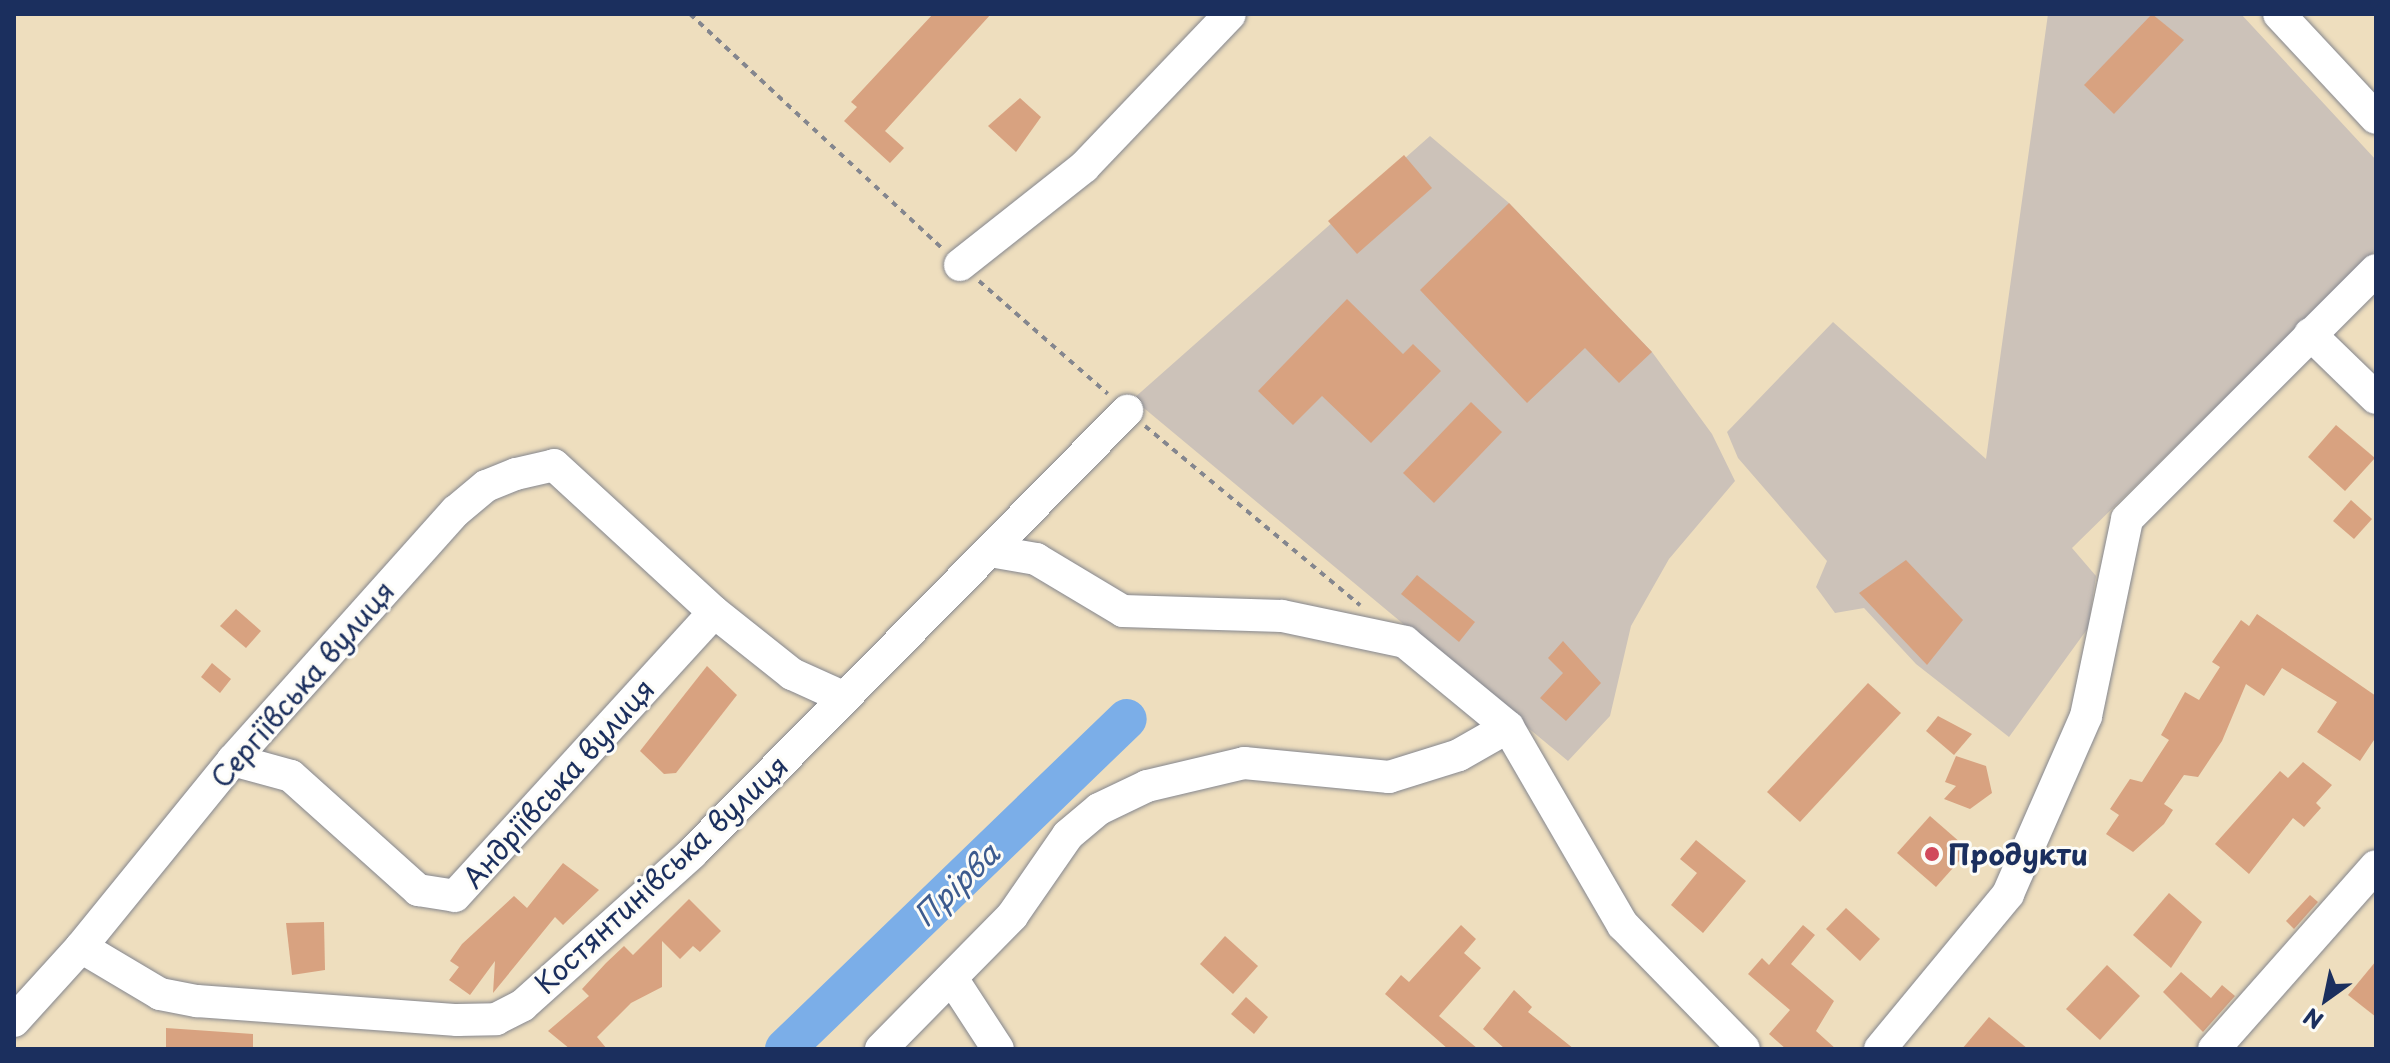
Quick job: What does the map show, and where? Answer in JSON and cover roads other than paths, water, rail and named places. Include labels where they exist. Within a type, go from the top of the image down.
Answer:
[{"type":"street","points":[[960,265],[1084,167],[1230,14]]},
{"type":"street","points":[[2279,14],[2376,118]]},
{"type":"street","points":[[1880,1049],[2008,894],[2086,716],[2127,519],[2376,270]]},
{"type":"street","points":[[2310,334],[2376,398]]},
{"type":"street","name":"Костянтинівська вулиця","points":[[81,947],[160,994],[197,1001],[496,1019],[523,1005],[691,854],[1127,411]]},
{"type":"street","name":"Сергіївська вулиця","points":[[81,947],[233,760],[456,511],[486,486],[554,465],[714,612]]},
{"type":"street","points":[[990,551],[1036,559],[1123,611],[1282,616],[1405,642],[1508,727],[1623,925],[1744,1049]]},
{"type":"street","points":[[714,612],[792,674],[843,697]]},
{"type":"street","name":"Андріївська вулиця","points":[[233,760],[291,776],[418,890],[455,896],[714,612]]},
{"type":"street","points":[[881,1049],[953,980],[1012,916],[1068,835],[1099,809],[1147,786],[1244,763],[1389,777],[1459,755],[1508,727]]},
{"type":"street","points":[[2214,1049],[2376,866]]},
{"type":"street","points":[[14,1021],[81,947]]},
{"type":"street","points":[[953,980],[998,1049]]},
{"type":"waterway","name":"Прірва","points":[[785,1049],[1127,719]]},
{"type":"place","name":"Продукти","points":[[1932,854]]}]
